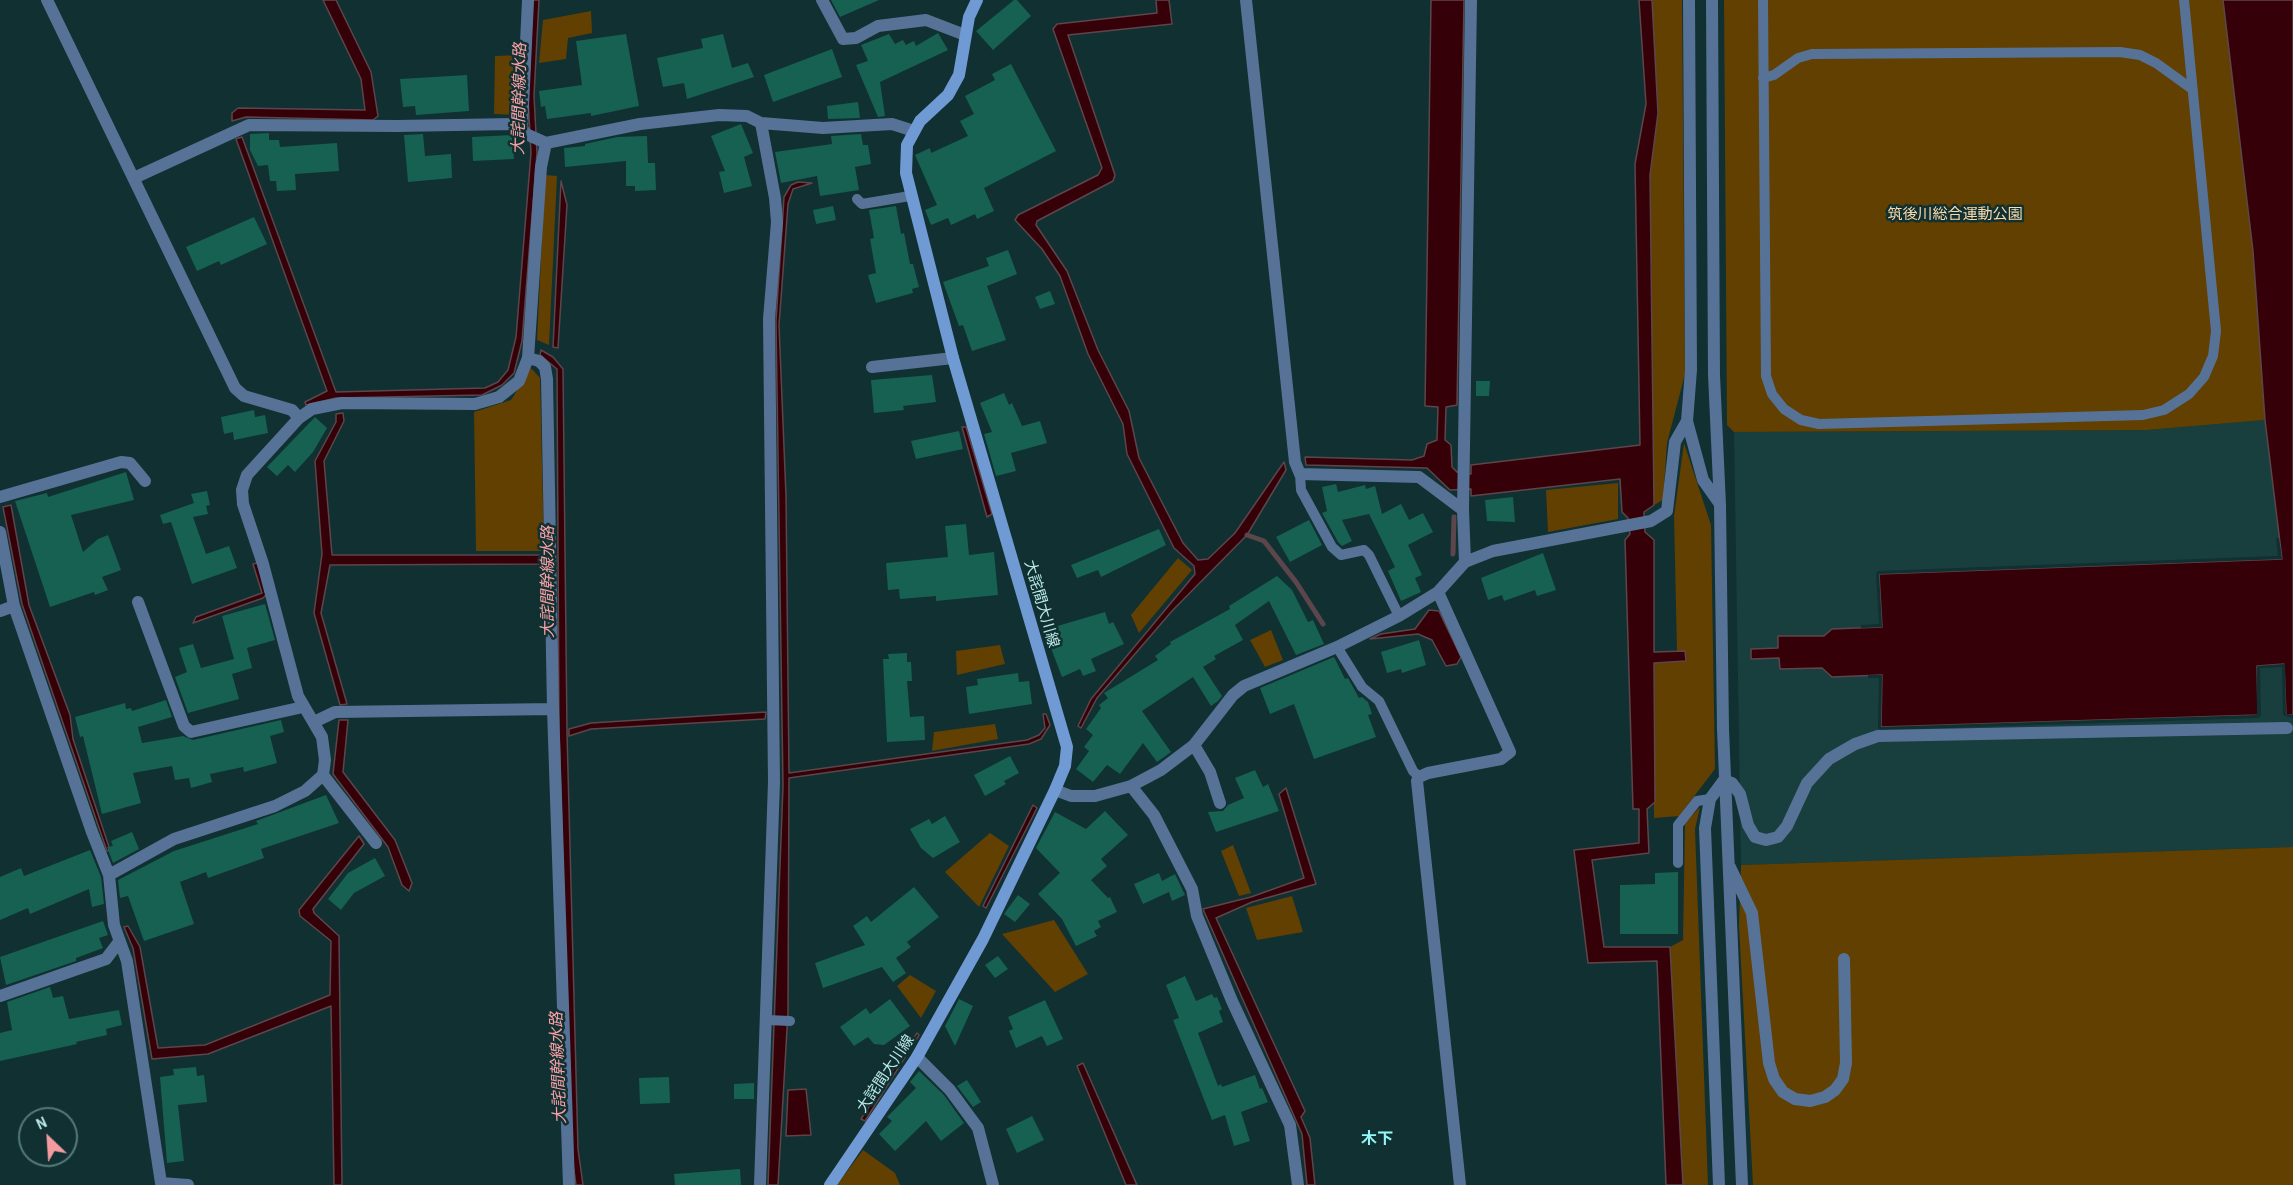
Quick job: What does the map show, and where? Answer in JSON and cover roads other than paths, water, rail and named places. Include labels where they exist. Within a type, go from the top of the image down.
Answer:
[{"type":"main road","name":"大詫間大川線","points":[[830,1185],[917,1057],[983,939],[1065,766],[1067,747],[1064,730],[1052,700],[953,358],[906,173],[907,145],[914,131],[920,121],[948,95],[958,75],[965,35],[977,0]]},
{"type":"street","points":[[47,0],[235,388],[244,396],[292,410],[299,418]]},
{"type":"street","points":[[524,131],[528,0]]},
{"type":"street","points":[[822,0],[843,39],[856,38],[878,26],[926,20],[965,35]]},
{"type":"street","points":[[1246,0],[1295,462],[1300,474],[1419,477],[1464,504]]},
{"type":"street","points":[[1465,562],[1464,464],[1471,0]]},
{"type":"street","points":[[1689,0],[1691,370],[1687,421],[1703,480],[1720,505]]},
{"type":"street","points":[[1712,0],[1714,375],[1720,505],[1724,780],[1742,1185]]},
{"type":"street","points":[[134,178],[249,125],[398,126],[504,123],[513,124],[543,141],[640,124],[719,115],[747,116],[761,123],[823,128],[892,124],[914,131]]},
{"type":"street","points":[[760,1185],[774,782],[769,319],[777,222],[776,198],[761,123]]},
{"type":"street","points":[[110,876],[174,839],[275,806],[305,791],[322,774],[325,760],[322,737],[303,707],[263,564],[243,504],[242,490],[247,475],[299,418],[312,409],[342,403],[483,401],[499,397],[519,381],[528,358],[543,141]]},
{"type":"street","points":[[528,358],[539,361],[545,368],[548,379],[553,709],[569,1185]]},
{"type":"street","points":[[872,368],[953,358]]},
{"type":"street","points":[[1055,790],[1071,796],[1095,796],[1131,786],[1161,770],[1194,745],[1233,694],[1244,686],[1337,646],[1399,616],[1438,592],[1465,562],[1493,551],[1651,521],[1667,511],[1675,442],[1687,421]]},
{"type":"street","points":[[0,497],[121,462],[130,464],[145,481]]},
{"type":"street","points":[[0,532],[14,606],[92,832],[110,876],[119,942],[127,961],[161,1183],[188,1185]]},
{"type":"street","points":[[1438,592],[1510,752],[1501,759],[1419,777],[1417,781],[1461,1185]]},
{"type":"street","points":[[138,602],[184,726],[192,732],[303,707]]},
{"type":"street","points":[[0,611],[14,606]]},
{"type":"street","points":[[314,722],[335,712],[553,709]]},
{"type":"street","points":[[1724,780],[1732,783],[1740,794],[1748,825],[1755,837],[1766,840],[1778,837],[1787,826],[1807,783],[1829,759],[1855,744],[1878,736],[2287,728]]},
{"type":"street","points":[[1194,745],[1210,772],[1220,803]]},
{"type":"street","points":[[322,774],[376,843]]},
{"type":"street","points":[[1719,1185],[1705,828],[1710,799],[1724,780]]},
{"type":"street","points":[[1131,786],[1154,815],[1192,889],[1197,916],[1232,1001],[1290,1125],[1298,1185]]},
{"type":"street","points":[[1728,863],[1752,913],[1769,1064],[1774,1079],[1783,1092],[1795,1099],[1810,1101],[1825,1097],[1835,1090],[1843,1079],[1846,1063],[1844,959]]},
{"type":"street","points":[[0,996],[106,959],[119,942]]},
{"type":"street","points":[[917,1057],[950,1090],[978,1128],[993,1185]]},
{"type":"lane","points":[[1763,0],[1766,376],[1772,394],[1784,410],[1801,420],[1820,424],[2143,415],[2164,410],[2189,394],[2204,376],[2213,356],[2216,331],[2184,0]]},
{"type":"lane","points":[[1763,78],[1774,75],[1798,58],[1812,54],[2120,52],[2140,55],[2156,63],[2192,89]]},
{"type":"lane","points":[[857,199],[862,204],[910,196]]},
{"type":"lane","points":[[1300,474],[1301,490],[1332,547],[1341,555],[1364,550],[1369,555],[1399,616]]},
{"type":"lane","points":[[1337,646],[1362,687],[1379,701],[1413,771],[1419,777]]},
{"type":"lane","points":[[1678,863],[1678,825],[1697,801],[1710,799]]},
{"type":"lane","points":[[767,1020],[790,1022]]},
{"type":"waterway","points":[[1453,554],[1454,517]]},
{"type":"waterway","points":[[1247,535],[1264,541],[1296,582],[1323,624]]},
{"type":"district","name":"木下","points":[[1377,1140]]},
{"type":"water label","name":"大詫間幹線水路","points":[[520,99]]},
{"type":"water label","name":"大詫間幹線水路","points":[[549,582]]},
{"type":"water label","name":"大詫間幹線水路","points":[[559,1068]]},
{"type":"park label","name":"筑後川総合運動公園","points":[[1955,215]]}]
